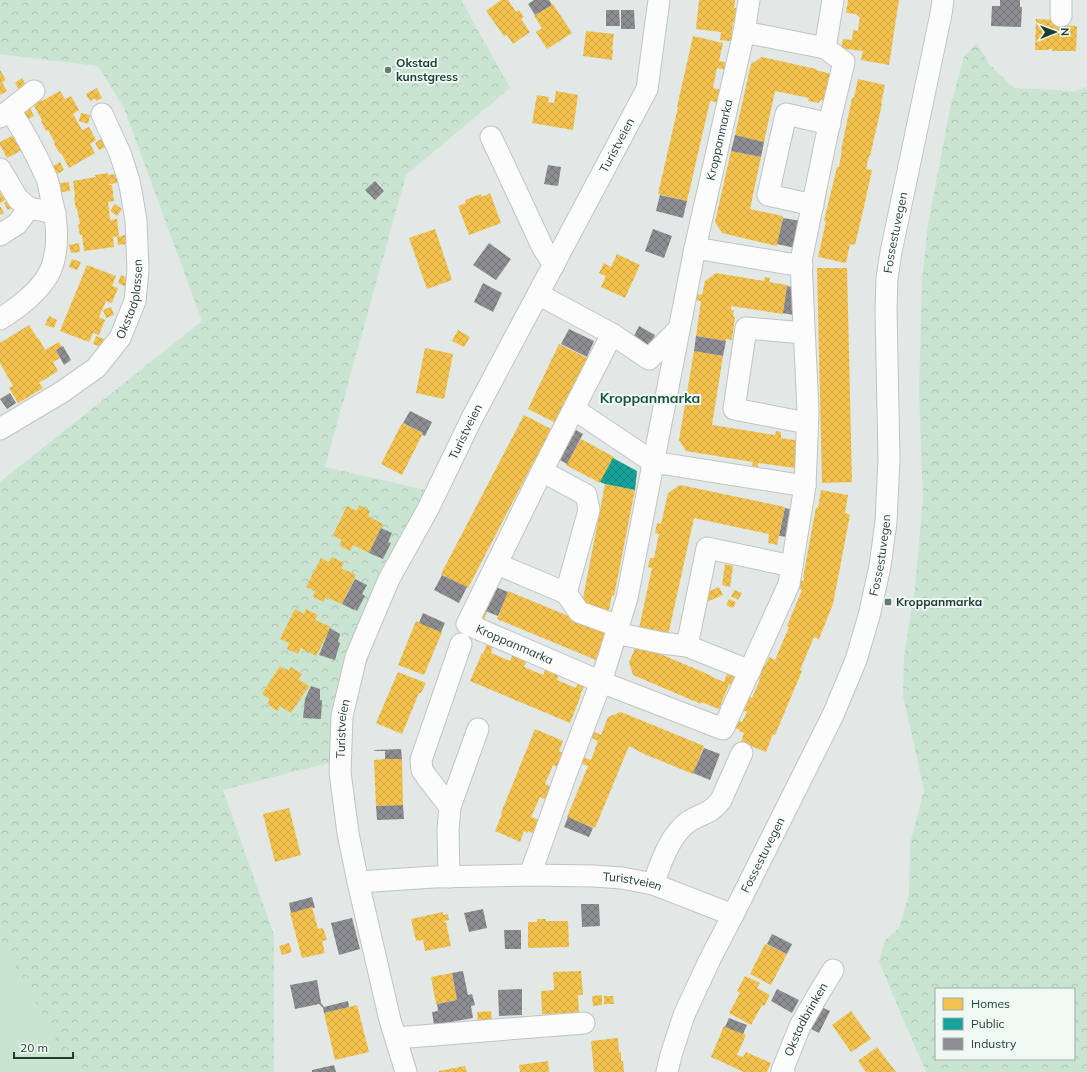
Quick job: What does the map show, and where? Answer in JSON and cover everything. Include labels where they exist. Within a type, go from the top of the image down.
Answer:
[{"type":"street","name":"Turistveien","points":[[406,1072],[390,1020],[348,833],[340,772],[342,716],[356,657],[389,579],[428,509],[472,418],[647,89],[659,0]]},
{"type":"street","name":"Kroppanmarka","points":[[530,875],[601,682],[627,598],[678,330],[744,32],[749,0]]},
{"type":"street","points":[[825,48],[833,0]]},
{"type":"street","name":"Fossestuvegen","points":[[667,1072],[684,1015],[711,957],[833,715],[856,660],[869,616],[880,566],[886,522],[889,475],[886,310],[887,278],[891,252],[943,0]]},
{"type":"street","name":"Kroppanmarka","points":[[612,334],[542,471],[467,624],[601,682],[723,729],[789,584],[805,486],[808,412],[802,261],[844,62],[825,48],[744,32]]},
{"type":"street","points":[[3,311],[37,291],[51,269],[55,254],[57,235],[55,213],[48,181],[21,127],[5,113],[34,91]]},
{"type":"street","name":"Okstadplassen","points":[[0,429],[62,392],[96,368],[120,338],[135,301],[138,270],[136,221],[137,189],[129,181],[120,154],[102,114]]},
{"type":"street","points":[[813,204],[768,195],[786,114],[830,124]]},
{"type":"street","points":[[491,137],[543,248],[554,264]]},
{"type":"street","points":[[0,169],[18,198],[29,208],[55,213]]},
{"type":"street","points":[[0,235],[17,224],[29,208]]},
{"type":"street","points":[[695,248],[802,266]]},
{"type":"street","points":[[538,294],[612,334],[649,359],[657,361],[671,370]]},
{"type":"street","points":[[804,333],[746,328],[734,409],[807,423]]},
{"type":"street","points":[[649,359],[678,330]]},
{"type":"street","points":[[574,409],[653,462],[805,486]]},
{"type":"street","points":[[542,471],[586,495],[588,510],[566,593]]},
{"type":"street","points":[[687,646],[707,548],[792,566]]},
{"type":"street","points":[[497,564],[566,593],[579,612],[617,630],[662,643],[687,646],[750,670]]},
{"type":"street","points":[[450,808],[422,770],[421,760],[461,644]]},
{"type":"street","points":[[449,877],[448,829],[450,808],[478,729]]},
{"type":"street","points":[[653,884],[666,852],[680,830],[688,822],[712,810],[722,800],[742,753]]},
{"type":"street","name":"Turistveien","points":[[358,882],[449,877],[530,875],[622,878],[653,884],[733,915]]},
{"type":"street","name":"Okstadbrinken","points":[[783,1072],[800,1026],[818,993],[833,970]]},
{"type":"street","points":[[396,1038],[584,1023]]},
{"type":"green space","points":[[0,0],[461,0],[510,88],[406,175],[325,467],[443,494],[384,607],[336,761],[223,790],[274,935],[274,1072],[74,1072],[0,938],[0,482],[202,321],[124,108],[98,66],[0,54]]},
{"type":"green space","points":[[977,43],[989,64],[1014,88],[1075,91],[1087,87],[1087,1072],[926,1072],[879,962],[885,940],[899,928],[909,894],[910,844],[924,790],[903,696],[904,657],[915,588],[923,499],[919,392],[922,281],[928,224],[951,104],[964,57]]},
{"type":"green space","points":[[0,938],[74,1071],[76,1072],[0,1072]]},
{"type":"building: Homes","points":[[501,0],[508,0],[516,12],[519,10],[524,17],[521,19],[530,32],[513,44],[507,35],[504,36],[486,11]]},
{"type":"building: Homes","points":[[699,0],[735,0],[734,8],[741,8],[739,22],[733,22],[732,32],[738,33],[737,42],[720,40],[721,32],[696,29]]},
{"type":"building: Homes","points":[[848,0],[899,0],[889,65],[861,60],[863,51],[841,48],[843,39],[852,40],[853,30],[858,31],[860,18],[856,14],[846,13]]},
{"type":"building: Homes","points":[[553,4],[572,33],[547,49],[536,32],[542,28],[534,16]]},
{"type":"building: Homes","points":[[1036,19],[1055,20],[1055,25],[1077,26],[1076,51],[1052,51],[1052,49],[1035,50]]},
{"type":"building: Homes","points":[[586,31],[614,34],[612,60],[583,56]]},
{"type":"building: Homes","points":[[693,36],[723,43],[719,61],[729,63],[727,70],[717,68],[713,88],[722,90],[719,103],[710,101],[687,201],[658,194]]},
{"type":"building: Homes","points":[[762,57],[816,69],[834,75],[828,102],[820,100],[819,103],[808,101],[809,98],[775,91],[764,142],[735,135],[751,64]]},
{"type":"building: Homes","points":[[0,70],[6,80],[2,82],[7,91],[0,95]]},
{"type":"building: Homes","points":[[22,78],[29,90],[19,90],[15,83]]},
{"type":"building: Homes","points":[[858,79],[885,85],[882,104],[866,169],[872,170],[855,245],[850,244],[846,263],[818,257],[826,221],[824,221],[837,167],[839,167],[852,98],[854,98]]},
{"type":"building: Homes","points":[[97,88],[102,98],[96,101],[95,98],[90,101],[86,94]]},
{"type":"building: Homes","points":[[60,91],[65,99],[71,96],[79,110],[73,114],[82,130],[89,127],[96,140],[90,144],[95,153],[69,168],[54,144],[55,143],[48,130],[46,131],[34,106],[36,104],[35,103],[42,101]]},
{"type":"building: Homes","points":[[556,91],[578,95],[573,130],[532,123],[537,95],[549,97],[548,102],[554,103]]},
{"type":"building: Homes","points":[[30,108],[34,116],[26,120],[22,113]]},
{"type":"building: Homes","points":[[81,113],[90,115],[88,124],[79,121]]},
{"type":"building: Homes","points":[[14,135],[22,150],[7,158],[0,145],[0,142]]},
{"type":"building: Homes","points":[[103,138],[109,145],[99,150],[95,143]]},
{"type":"building: Homes","points":[[731,151],[761,157],[750,209],[783,216],[777,246],[722,233],[715,222]]},
{"type":"building: Homes","points":[[60,162],[64,170],[57,174],[53,166]]},
{"type":"building: Homes","points":[[108,173],[108,175],[116,174],[118,183],[109,184],[112,185],[114,201],[108,202],[110,220],[117,219],[119,236],[113,237],[114,247],[84,251],[82,235],[80,235],[78,225],[80,224],[74,198],[73,181],[96,177],[95,175]]},
{"type":"building: Homes","points":[[69,182],[70,191],[61,192],[60,183]]},
{"type":"building: Homes","points":[[0,192],[5,200],[0,203]]},
{"type":"building: Homes","points":[[490,193],[501,223],[469,235],[458,206],[466,203],[465,200],[481,194],[482,197]]},
{"type":"building: Homes","points":[[11,198],[13,207],[8,210],[4,203]]},
{"type":"building: Homes","points":[[115,204],[122,209],[117,216],[110,211]]},
{"type":"building: Homes","points":[[0,206],[4,213],[0,215]]},
{"type":"building: Homes","points":[[435,229],[452,280],[427,289],[409,238]]},
{"type":"building: Homes","points":[[126,235],[127,244],[118,245],[117,237]]},
{"type":"building: Homes","points":[[79,243],[80,252],[71,253],[69,245]]},
{"type":"building: Homes","points":[[617,254],[640,265],[625,298],[601,287],[606,276],[599,273],[604,263],[611,267]]},
{"type":"building: Homes","points":[[72,259],[81,262],[77,270],[69,267]]},
{"type":"building: Homes","points":[[87,265],[116,276],[112,286],[118,288],[112,303],[106,301],[99,317],[105,320],[99,335],[93,333],[89,342],[60,331]]},
{"type":"building: Homes","points":[[817,268],[847,268],[852,482],[822,483]]},
{"type":"building: Homes","points":[[716,273],[764,281],[765,277],[770,278],[769,282],[787,285],[783,314],[731,306],[731,310],[734,310],[733,316],[735,317],[732,340],[726,339],[726,341],[696,336],[701,301],[694,300],[695,294],[702,295],[705,281]]},
{"type":"building: Homes","points":[[121,275],[129,279],[126,287],[118,283]]},
{"type":"building: Homes","points":[[111,307],[114,315],[106,318],[103,310]]},
{"type":"building: Homes","points":[[49,316],[57,320],[54,328],[45,325]]},
{"type":"building: Homes","points":[[29,325],[45,350],[59,342],[62,347],[56,350],[60,358],[53,362],[58,371],[39,383],[43,388],[18,403],[9,388],[13,386],[0,363],[0,343]]},
{"type":"building: Homes","points":[[458,330],[470,337],[464,347],[452,341]]},
{"type":"building: Homes","points":[[96,336],[104,339],[101,347],[93,344]]},
{"type":"building: Homes","points":[[559,344],[589,359],[568,402],[565,401],[560,412],[562,413],[556,423],[528,409]]},
{"type":"building: Homes","points":[[425,348],[453,354],[444,399],[416,393]]},
{"type":"building: Homes","points":[[694,351],[723,356],[712,425],[775,435],[776,431],[781,432],[781,438],[800,441],[795,468],[758,463],[758,467],[752,466],[753,462],[686,451],[679,440]]},
{"type":"building: Homes","points":[[524,415],[551,429],[543,445],[548,448],[536,462],[534,461],[468,588],[441,574]]},
{"type":"building: Homes","points":[[402,423],[423,433],[402,475],[381,464]]},
{"type":"building: Homes","points":[[581,439],[614,457],[600,483],[566,465]]},
{"type":"building: Homes","points":[[605,484],[635,490],[614,596],[612,595],[608,614],[581,609]]},
{"type":"building: Homes","points":[[680,485],[785,507],[777,545],[768,543],[769,534],[694,518],[667,640],[638,633],[652,568],[648,567],[650,558],[654,558],[659,534],[655,533],[657,523],[661,524],[668,493]]},
{"type":"building: Homes","points":[[821,490],[848,495],[845,513],[850,515],[833,604],[819,639],[814,637],[800,670],[802,671],[775,735],[773,734],[766,752],[741,742],[744,733],[733,727],[736,719],[742,722],[747,712],[740,709],[746,696],[752,698],[760,679],[754,677],[759,663],[765,666],[769,657],[775,660],[789,627],[787,626],[802,590],[792,587],[794,578],[804,581],[803,578],[816,507],[818,508]]},
{"type":"building: Homes","points":[[359,505],[370,511],[368,516],[383,524],[369,553],[353,545],[350,551],[339,545],[342,540],[333,535],[347,506],[357,511]]},
{"type":"building: Homes","points":[[332,557],[344,563],[341,568],[356,575],[342,604],[326,597],[324,602],[313,597],[315,591],[306,587],[321,558],[329,562]]},
{"type":"building: Homes","points":[[725,564],[733,566],[730,587],[722,585]]},
{"type":"building: Homes","points":[[719,587],[723,595],[704,603],[701,595]]},
{"type":"building: Homes","points":[[735,590],[742,593],[738,600],[731,596]]},
{"type":"building: Homes","points":[[508,591],[607,632],[596,660],[497,619]]},
{"type":"building: Homes","points":[[729,599],[736,602],[733,608],[726,605]]},
{"type":"building: Homes","points":[[295,609],[304,614],[306,609],[318,615],[315,620],[331,627],[316,656],[301,648],[298,654],[287,649],[289,643],[280,639]]},
{"type":"building: Homes","points":[[483,610],[487,612],[484,619],[480,617]]},
{"type":"building: Homes","points":[[416,621],[442,632],[424,675],[398,665]]},
{"type":"building: Homes","points":[[487,644],[493,646],[491,653],[510,661],[513,654],[527,660],[524,667],[543,675],[546,668],[559,674],[557,680],[576,688],[578,681],[585,684],[570,723],[470,681]]},
{"type":"building: Homes","points":[[637,644],[724,682],[727,673],[738,677],[735,686],[729,684],[719,709],[701,702],[701,704],[633,675],[629,662]]},
{"type":"building: Homes","points":[[280,666],[288,671],[291,667],[302,674],[298,679],[309,686],[291,713],[280,706],[277,711],[267,704],[270,699],[262,694]]},
{"type":"building: Homes","points":[[398,672],[426,683],[421,693],[419,693],[402,734],[376,723]]},
{"type":"building: Homes","points":[[621,712],[704,746],[693,774],[644,754],[629,746],[595,828],[567,817],[588,766],[577,762],[580,756],[591,760],[598,741],[588,736],[590,730],[601,735],[608,717]]},
{"type":"building: Homes","points":[[535,729],[563,741],[559,751],[567,755],[562,769],[553,765],[545,784],[554,788],[549,801],[540,797],[531,817],[540,820],[535,834],[524,831],[520,842],[495,831]]},
{"type":"building: Homes","points":[[402,759],[403,805],[376,806],[374,760]]},
{"type":"building: Homes","points":[[289,808],[301,855],[275,862],[263,814]]},
{"type":"building: Homes","points":[[312,907],[318,929],[323,928],[327,940],[322,941],[325,953],[302,958],[290,913]]},
{"type":"building: Homes","points":[[443,912],[443,915],[448,914],[449,920],[444,921],[445,923],[446,922],[451,946],[425,951],[423,940],[416,941],[411,919]]},
{"type":"building: Homes","points":[[537,919],[546,919],[546,921],[568,921],[569,947],[528,948],[528,922],[537,922]]},
{"type":"building: Homes","points":[[289,943],[292,952],[282,955],[279,946]]},
{"type":"building: Homes","points":[[765,944],[787,954],[771,985],[750,974]]},
{"type":"building: Homes","points":[[581,971],[583,995],[578,995],[579,1013],[542,1014],[541,991],[554,990],[553,972]]},
{"type":"building: Homes","points":[[452,973],[457,1000],[436,1004],[431,977]]},
{"type":"building: Homes","points":[[745,976],[760,983],[757,988],[770,995],[764,1006],[762,1005],[751,1025],[729,1013],[740,993],[737,991]]},
{"type":"building: Homes","points":[[602,995],[602,1005],[593,1006],[592,996]]},
{"type":"building: Homes","points":[[604,996],[613,996],[614,1004],[604,1004]]},
{"type":"building: Homes","points":[[357,1005],[369,1052],[335,1060],[324,1013]]},
{"type":"building: Homes","points":[[491,1011],[492,1020],[478,1022],[477,1012]]},
{"type":"building: Homes","points":[[851,1011],[871,1039],[851,1052],[832,1025]]},
{"type":"building: Homes","points":[[724,1026],[746,1035],[737,1055],[743,1057],[746,1052],[771,1063],[767,1072],[744,1072],[711,1057]]},
{"type":"building: Homes","points":[[618,1038],[619,1053],[621,1052],[621,1061],[623,1061],[624,1072],[594,1072],[591,1041]]},
{"type":"building: Homes","points":[[877,1047],[896,1072],[866,1072],[858,1061]]},
{"type":"building: Homes","points":[[548,1061],[549,1072],[520,1072],[519,1065]]},
{"type":"building: Homes","points":[[465,1066],[467,1072],[439,1072],[439,1071]]},
{"type":"building: Public","points":[[613,458],[637,471],[635,490],[600,482]]},
{"type":"building: Industry","points":[[534,0],[549,0],[552,5],[535,15],[528,4]]},
{"type":"building: Industry","points":[[1000,0],[1020,0],[1020,7],[1022,7],[1021,27],[991,26],[992,6],[1000,6]]},
{"type":"building: Industry","points":[[606,10],[619,10],[620,26],[606,26]]},
{"type":"building: Industry","points":[[621,10],[634,10],[635,29],[621,29]]},
{"type":"building: Industry","points":[[735,135],[764,142],[761,157],[731,151]]},
{"type":"building: Industry","points":[[548,165],[561,167],[558,186],[544,184]]},
{"type":"building: Industry","points":[[375,181],[384,191],[375,200],[365,190]]},
{"type":"building: Industry","points":[[660,195],[687,201],[683,218],[656,211]]},
{"type":"building: Industry","points":[[783,218],[801,221],[795,248],[777,244]]},
{"type":"building: Industry","points":[[653,229],[672,236],[664,258],[645,251]]},
{"type":"building: Industry","points":[[489,243],[511,259],[496,280],[473,265]]},
{"type":"building: Industry","points":[[483,283],[502,293],[493,312],[474,302]]},
{"type":"building: Industry","points":[[787,286],[797,288],[793,315],[783,313]]},
{"type":"building: Industry","points":[[639,326],[655,335],[647,352],[630,344]]},
{"type":"building: Industry","points":[[569,329],[594,341],[587,357],[561,344]]},
{"type":"building: Industry","points":[[696,336],[726,341],[723,356],[694,351]]},
{"type":"building: Industry","points":[[63,346],[71,360],[64,365],[56,350]]},
{"type":"building: Industry","points":[[10,393],[16,403],[7,409],[0,399]]},
{"type":"building: Industry","points":[[410,411],[432,422],[425,436],[422,435],[423,433],[403,423]]},
{"type":"building: Industry","points":[[576,430],[583,434],[567,464],[558,459],[571,435],[573,436]]},
{"type":"building: Industry","points":[[785,508],[794,510],[789,537],[779,536]]},
{"type":"building: Industry","points":[[381,528],[392,533],[388,542],[391,543],[383,559],[369,553]]},
{"type":"building: Industry","points":[[442,575],[467,587],[459,603],[434,590]]},
{"type":"building: Industry","points":[[355,579],[367,585],[362,594],[365,596],[357,611],[342,604]]},
{"type":"building: Industry","points":[[491,585],[508,592],[498,616],[480,609]]},
{"type":"building: Industry","points":[[423,613],[445,623],[441,632],[419,623]]},
{"type":"building: Industry","points":[[330,628],[340,634],[338,642],[340,643],[335,660],[319,655]]},
{"type":"building: Industry","points":[[311,686],[320,689],[320,700],[322,700],[321,719],[303,718],[305,699]]},
{"type":"building: Industry","points":[[704,748],[720,754],[710,780],[693,773]]},
{"type":"building: Industry","points":[[401,749],[402,759],[385,759],[385,751],[374,750]]},
{"type":"building: Industry","points":[[403,805],[404,819],[377,820],[376,806]]},
{"type":"building: Industry","points":[[568,817],[593,828],[589,837],[564,827]]},
{"type":"building: Industry","points":[[312,897],[315,908],[312,907],[291,913],[289,903]]},
{"type":"building: Industry","points":[[581,904],[599,904],[600,926],[582,927]]},
{"type":"building: Industry","points":[[483,909],[487,928],[469,932],[464,913]]},
{"type":"building: Industry","points":[[352,918],[360,949],[339,955],[331,923]]},
{"type":"building: Industry","points":[[504,930],[521,930],[521,949],[505,949]]},
{"type":"building: Industry","points":[[772,934],[792,944],[787,954],[767,944]]},
{"type":"building: Industry","points":[[463,971],[468,995],[472,994],[475,1005],[471,1006],[473,1018],[434,1025],[432,1012],[438,1011],[437,1004],[457,1000],[452,973]]},
{"type":"building: Industry","points":[[317,980],[321,1003],[324,1007],[348,1001],[349,1007],[324,1013],[323,1008],[319,1004],[295,1009],[290,985]]},
{"type":"building: Industry","points":[[522,989],[522,1015],[499,1016],[498,990]]},
{"type":"building: Industry","points":[[777,989],[799,1000],[792,1013],[771,1001]]},
{"type":"building: Industry","points":[[817,1005],[830,1011],[819,1033],[807,1027]]},
{"type":"building: Industry","points":[[729,1018],[747,1025],[743,1034],[725,1027]]},
{"type":"building: Industry","points":[[334,1065],[336,1072],[312,1072],[312,1070]]},
{"type":"place","name":"Okstad kunstgress","points":[[388,70]]},
{"type":"place","name":"Kroppanmarka","points":[[888,602]]},
{"type":"district","name":"Kroppanmarka","points":[[650,398]]}]
